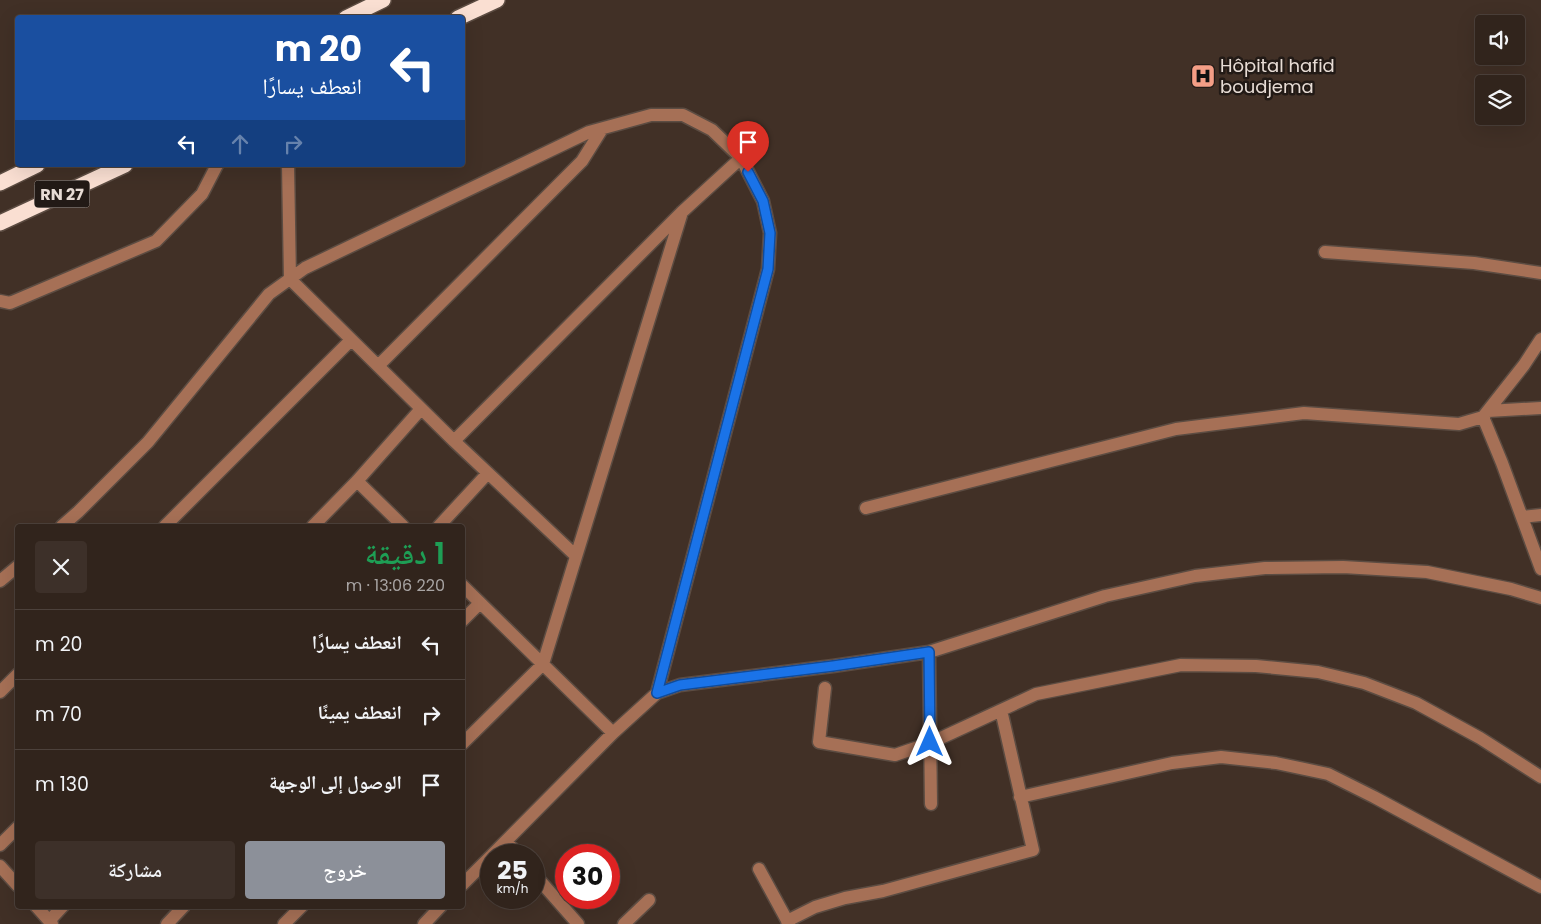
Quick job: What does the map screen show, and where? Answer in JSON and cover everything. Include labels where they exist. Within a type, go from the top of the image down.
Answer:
[{"type":"highway","points":[[352,15],[383,0]]},
{"type":"highway","points":[[464,15],[497,0]]},
{"type":"highway","name":"RN 27","points":[[0,183],[33,167]]},
{"type":"highway","name":"RN 27","points":[[0,222],[121,167]]},
{"type":"street","points":[[64,524],[148,442],[269,294],[305,268],[580,137],[651,115],[683,115],[712,130],[741,158],[763,201],[770,233],[768,269],[657,693]]},
{"type":"street","points":[[378,366],[582,161],[602,129]]},
{"type":"street","points":[[454,441],[682,212],[741,158]]},
{"type":"street","points":[[0,301],[10,303],[156,241],[202,194],[215,167]]},
{"type":"street","points":[[288,167],[290,279],[454,441],[576,556]]},
{"type":"street","points":[[465,741],[543,664],[682,212]]},
{"type":"street","points":[[1325,252],[1474,263],[1541,273]]},
{"type":"street","points":[[1485,414],[1524,365],[1541,339]]},
{"type":"street","points":[[167,524],[352,340]]},
{"type":"street","points":[[866,508],[1176,429],[1304,413],[1459,424],[1485,414],[1541,408]]},
{"type":"street","points":[[315,524],[357,481],[421,409]]},
{"type":"street","points":[[1485,414],[1541,569]]},
{"type":"street","points":[[440,524],[488,473]]},
{"type":"street","points":[[357,481],[401,524]]},
{"type":"street","points":[[1522,517],[1541,515]]},
{"type":"street","points":[[503,844],[613,733],[657,693],[680,685],[929,652],[1104,596],[1195,576],[1265,568],[1343,567],[1427,572],[1511,589],[1541,598]]},
{"type":"street","points":[[0,582],[15,569]]},
{"type":"street","points":[[465,588],[613,733]]},
{"type":"street","points":[[465,618],[480,603]]},
{"type":"street","points":[[929,652],[931,804]]},
{"type":"street","points":[[825,688],[819,742],[895,755],[930,742],[1036,694],[1181,665],[1256,666],[1318,672],[1364,683],[1416,703],[1480,738],[1541,777]]},
{"type":"street","points":[[0,692],[15,677]]},
{"type":"street","points":[[759,869],[788,922],[815,907],[845,898],[883,891],[1033,850],[1001,710]]},
{"type":"street","points":[[1020,797],[1172,763],[1222,757],[1276,763],[1328,774],[1541,887]]},
{"type":"street","points":[[0,845],[15,830]]},
{"type":"street","points":[[0,866],[15,883]]},
{"type":"street","points":[[465,882],[480,868]]},
{"type":"street","points":[[545,886],[578,924]]},
{"type":"street","points":[[624,924],[649,900]]},
{"type":"street","points":[[39,909],[50,922],[61,909]]},
{"type":"street","points":[[167,924],[181,909]]},
{"type":"street","points":[[284,924],[299,909]]},
{"type":"street","points":[[424,924],[439,909]]},
{"type":"place","name":"Hôpital hafid boudjema","points":[[1203,76]]},
{"type":"route","points":[[748,172],[763,201],[770,233],[768,269],[657,693],[680,685],[929,652],[930,742]]}]
